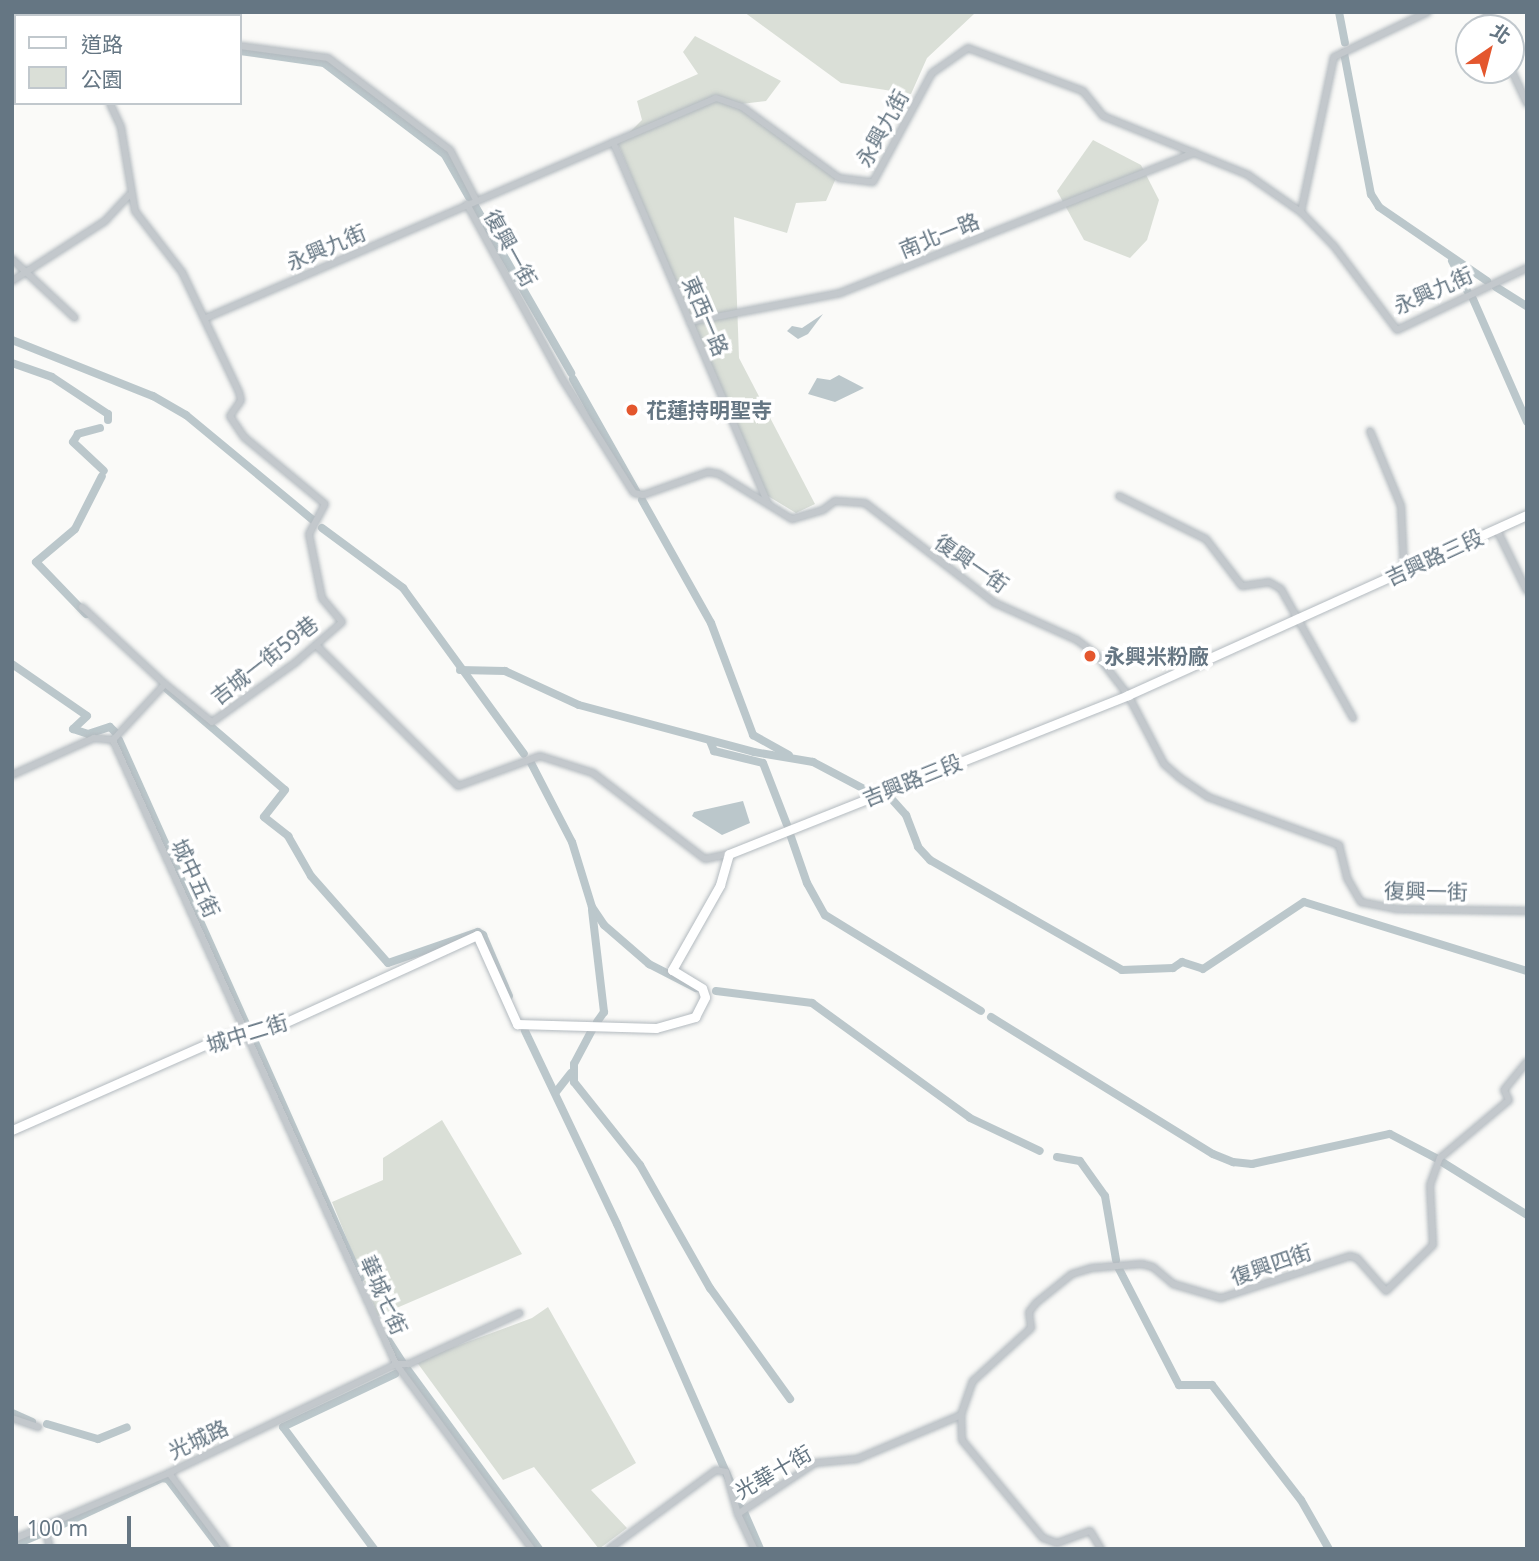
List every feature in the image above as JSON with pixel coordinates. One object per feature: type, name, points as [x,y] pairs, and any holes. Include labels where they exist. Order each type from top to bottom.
[{"type":"street","points":[[1301,212],[1334,57],[1428,12]]},
{"type":"street","name":"復興一街","points":[[242,46],[328,58],[450,150],[476,200]]},
{"type":"street","name":"永興九街","points":[[206,318],[716,98],[743,107],[839,178],[873,182],[932,73],[968,48],[1083,91],[1103,116],[1248,176],[1301,212],[1334,246],[1397,330],[1527,268]]},
{"type":"street","points":[[1518,84],[1527,103]]},
{"type":"street","name":"吉城一街59巷","points":[[111,105],[121,127],[129,195],[140,220],[182,272],[206,318],[239,393],[241,400],[230,416],[244,437],[325,504],[309,534],[322,598],[342,622],[316,645],[212,722],[165,684]]},
{"type":"street","name":"東西一路","points":[[613,142],[768,503]]},
{"type":"street","name":"南北一路","points":[[690,321],[840,293],[1194,153]]},
{"type":"street","points":[[12,281],[105,221],[129,195]]},
{"type":"street","name":"復興一街","points":[[467,204],[563,380],[634,493],[643,495],[708,472],[719,474],[792,519],[823,510],[835,501],[865,503],[995,603],[1088,647],[1128,695],[1164,764],[1180,779],[1208,797],[1339,845],[1347,878],[1361,902],[1396,909],[1527,911]]},
{"type":"street","points":[[12,259],[75,318]]},
{"type":"street","points":[[1370,431],[1401,506],[1404,570]]},
{"type":"street","points":[[1119,496],[1206,539],[1242,586],[1275,583],[1300,617],[1326,675],[1353,718]]},
{"type":"street","name":"吉興路三段","points":[[729,855],[1128,695],[1527,515]]},
{"type":"street","points":[[1496,528],[1527,591]]},
{"type":"street","points":[[12,775],[94,738],[113,740],[165,684],[82,607]]},
{"type":"street","points":[[316,645],[458,786],[540,756],[593,773],[705,859],[729,855]]},
{"type":"street","name":"城中五街","points":[[113,740],[247,1031]]},
{"type":"street","name":"城中二街","points":[[12,1130],[218,1039],[282,1024],[477,935],[481,937],[517,1024],[656,1028],[695,1017],[705,997],[702,988],[672,970],[720,885],[729,855]]},
{"type":"street","name":"華城七街","points":[[247,1031],[397,1364],[532,1549]]},
{"type":"street","name":"復興四街","points":[[961,1415],[973,1381],[1031,1328],[1029,1312],[1036,1303],[1072,1274],[1092,1268],[1142,1264],[1153,1267],[1173,1284],[1222,1298],[1350,1256],[1357,1258],[1386,1291],[1433,1245],[1430,1185],[1440,1158],[1508,1100],[1504,1090],[1527,1062]]},
{"type":"street","name":"光城路","points":[[12,1540],[169,1473],[397,1364],[409,1364],[520,1313]]},
{"type":"street","points":[[961,1415],[962,1440],[1043,1538],[1057,1543],[1090,1531],[1101,1549]]},
{"type":"street","name":"光華十街","points":[[609,1549],[716,1470],[726,1472],[738,1514],[815,1463],[857,1459],[961,1415]]},
{"type":"street","points":[[12,1418],[38,1427]]},
{"type":"street","points":[[169,1473],[226,1549]]},
{"type":"street","points":[[738,1514],[754,1549]]},
{"type":"street","points":[[45,1527],[50,1549]]},
{"type":"green space","points":[[744,12],[974,14],[927,58],[911,94],[841,83]]},
{"type":"green space","points":[[695,36],[781,81],[766,101],[741,104],[836,178],[826,201],[796,203],[787,233],[734,217],[739,358],[815,504],[796,513],[763,493],[618,144],[642,120],[637,101],[698,74],[683,52]]},
{"type":"green space","points":[[1093,140],[1141,165],[1159,200],[1147,240],[1130,258],[1084,240],[1057,191]]},
{"type":"green space","points":[[442,1120],[522,1254],[378,1316],[332,1202],[383,1180],[383,1158]]},
{"type":"green space","points":[[548,1307],[636,1463],[591,1490],[627,1528],[599,1549],[534,1467],[503,1480],[416,1361],[532,1318]]},
{"type":"shaded area","points":[[823,314],[808,334],[798,339],[787,331],[792,326],[802,328]]},
{"type":"shaded area","points":[[839,375],[864,388],[835,402],[808,394],[817,378],[830,380]]},
{"type":"shaded area","points":[[743,801],[750,823],[722,835],[692,816],[694,812]]},
{"type":"waterway","points":[[1339,12],[1345,42]]},
{"type":"waterway","points":[[242,51],[324,63],[445,155],[469,197]]},
{"type":"waterway","points":[[1344,53],[1371,194],[1379,207],[1487,281]]},
{"type":"waterway","points":[[474,204],[571,373]]},
{"type":"waterway","points":[[1452,261],[1467,291]]},
{"type":"waterway","points":[[1496,287],[1527,306]]},
{"type":"waterway","points":[[1473,299],[1527,422]]},
{"type":"waterway","points":[[12,340],[153,396],[186,415],[314,521]]},
{"type":"waterway","points":[[12,363],[52,377],[108,414],[108,420]]},
{"type":"waterway","points":[[573,379],[636,491]]},
{"type":"waterway","points":[[100,428],[78,434],[73,442],[104,471]]},
{"type":"waterway","points":[[86,614],[36,562],[75,529],[102,476]]},
{"type":"waterway","points":[[642,500],[711,623],[753,735],[789,755]]},
{"type":"waterway","points":[[322,528],[403,588],[524,754]]},
{"type":"waterway","points":[[12,664],[87,716],[73,729],[88,734],[110,727],[115,732]]},
{"type":"waterway","points":[[460,670],[505,671],[579,705],[754,752],[813,762],[868,791]]},
{"type":"waterway","points":[[167,689],[285,790],[264,817],[288,836],[311,876],[388,963],[478,932],[483,935],[509,996]]},
{"type":"waterway","points":[[119,740],[248,1028]]},
{"type":"waterway","points":[[710,741],[714,751],[763,763],[787,825]]},
{"type":"waterway","points":[[531,763],[572,842],[592,907],[604,925],[649,964],[696,988]]},
{"type":"waterway","points":[[888,795],[906,815],[918,847],[930,860],[1122,970],[1173,968],[1182,962],[1203,969],[1304,902],[1527,971]]},
{"type":"waterway","points":[[790,834],[807,883],[825,915],[981,1011]]},
{"type":"waterway","points":[[592,910],[604,1012],[597,1022]]},
{"type":"waterway","points":[[716,991],[812,1003],[970,1118],[1040,1151]]},
{"type":"waterway","points":[[991,1017],[1213,1154],[1233,1162],[1252,1164],[1390,1134],[1436,1158]]},
{"type":"waterway","points":[[592,1030],[574,1064],[574,1082],[640,1165],[710,1288],[790,1399]]},
{"type":"waterway","points":[[525,1031],[617,1224],[740,1504]]},
{"type":"waterway","points":[[254,1040],[360,1278]]},
{"type":"waterway","points":[[556,1092],[571,1073]]},
{"type":"waterway","points":[[1057,1157],[1080,1161],[1105,1196],[1116,1260]]},
{"type":"waterway","points":[[1442,1162],[1527,1215]]},
{"type":"waterway","points":[[1118,1267],[1179,1385],[1212,1385],[1301,1500],[1329,1549]]},
{"type":"waterway","points":[[386,1337],[402,1362]]},
{"type":"waterway","points":[[408,1370],[539,1549]]},
{"type":"waterway","points":[[374,1549],[283,1427],[395,1374]]},
{"type":"waterway","points":[[12,1413],[32,1422]]},
{"type":"waterway","points":[[47,1424],[98,1439],[127,1427]]},
{"type":"waterway","points":[[48,1531],[162,1478],[168,1479],[221,1549]]},
{"type":"waterway","points":[[744,1512],[760,1549]]},
{"type":"waterway","points":[[12,1546],[40,1534]]},
{"type":"place","name":"花蓮持明聖寺","points":[[632,410]]},
{"type":"place","name":"永興米粉廠","points":[[1090,656]]}]
